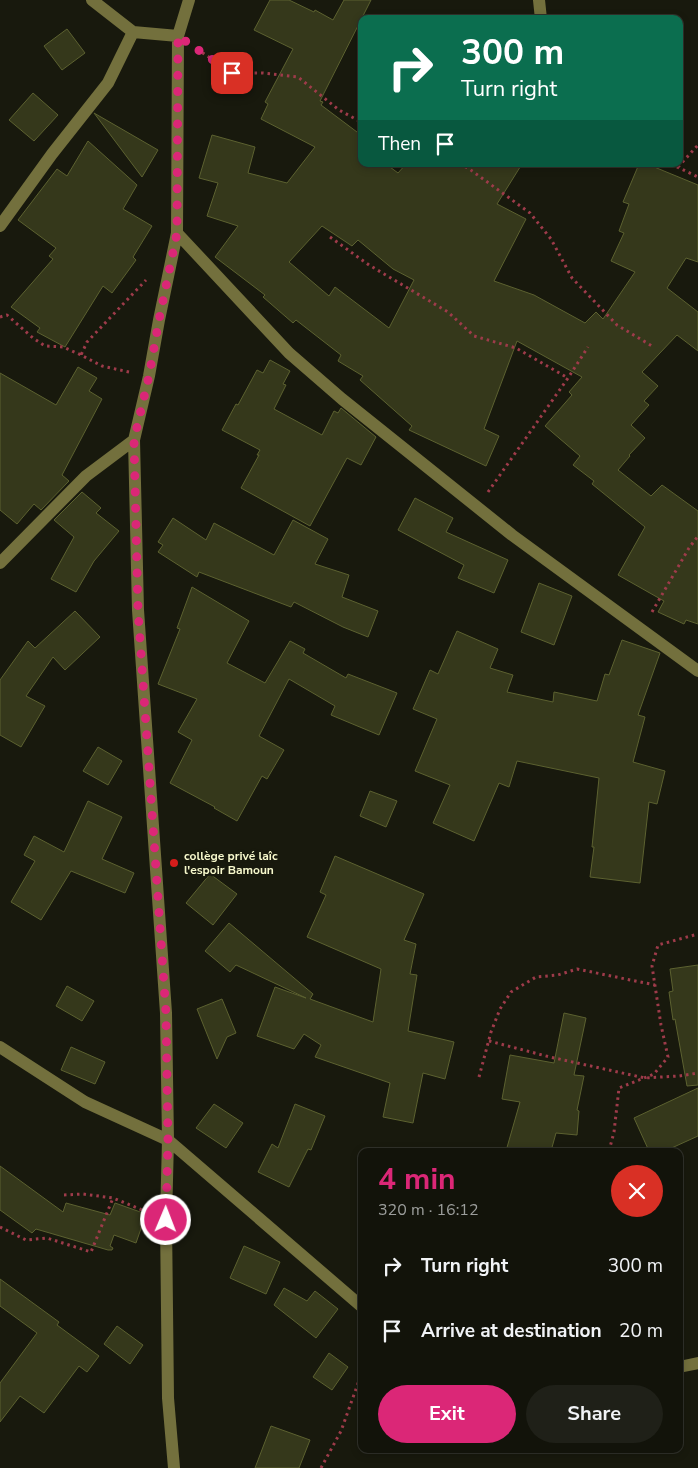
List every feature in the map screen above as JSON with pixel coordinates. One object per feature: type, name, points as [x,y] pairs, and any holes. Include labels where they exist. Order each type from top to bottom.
[{"type":"street","points":[[92,0],[133,32],[178,36]]},
{"type":"street","points":[[174,1468],[168,1398],[166,1013],[138,610],[134,440],[149,376],[177,233],[178,36],[189,0]]},
{"type":"street","points":[[539,0],[541,15]]},
{"type":"street","points":[[0,226],[52,154],[108,83],[133,32]]},
{"type":"street","points":[[177,233],[289,353],[342,399],[520,540],[698,671]]},
{"type":"street","points":[[0,563],[86,476],[134,440]]},
{"type":"street","points":[[0,1047],[85,1102],[168,1140],[358,1303]]},
{"type":"street","points":[[683,1366],[698,1363]]},
{"type":"path","points":[[178,36],[232,73],[263,73],[298,77],[339,110],[358,120]]},
{"type":"path","points":[[683,162],[698,145]]},
{"type":"path","points":[[466,167],[530,213],[550,238],[572,278],[590,298],[617,325],[652,346]]},
{"type":"path","points":[[678,167],[698,177]]},
{"type":"path","points":[[330,237],[369,265],[448,312],[474,336],[516,348],[568,378]]},
{"type":"path","points":[[81,355],[87,342],[146,281],[169,269]]},
{"type":"path","points":[[0,317],[7,315],[44,346],[63,347],[102,366],[149,376]]},
{"type":"path","points":[[478,507],[588,347]]},
{"type":"path","points":[[642,630],[689,548],[698,536]]},
{"type":"path","points":[[610,1148],[614,1132],[619,1088],[654,1074],[668,1057],[652,966],[658,945],[698,934]]},
{"type":"path","points":[[479,1077],[500,1009],[511,992],[536,977],[558,975],[577,969],[655,985]]},
{"type":"path","points":[[489,1041],[645,1078],[698,1073]]},
{"type":"path","points":[[64,1194],[83,1194],[113,1198],[166,1220]]},
{"type":"path","points":[[0,1227],[26,1240],[47,1238],[91,1252],[113,1198]]},
{"type":"path","points":[[321,1468],[341,1431],[358,1383]]},
{"type":"building","points":[[270,0],[289,0],[314,12],[315,10],[333,20],[344,0],[371,0],[363,15],[358,15],[358,26],[320,101],[323,102],[321,105],[358,133],[358,167],[390,167],[398,173],[403,167],[520,167],[497,204],[526,219],[494,281],[534,295],[585,323],[596,312],[603,319],[635,272],[611,261],[624,233],[619,231],[629,204],[623,202],[638,167],[654,167],[698,185],[698,262],[686,258],[667,288],[698,312],[698,351],[677,335],[642,372],[658,386],[644,401],[649,405],[631,425],[645,438],[618,470],[651,496],[662,485],[698,511],[698,624],[686,620],[684,624],[658,612],[664,601],[618,575],[645,527],[592,484],[594,481],[573,465],[580,456],[545,426],[572,395],[569,392],[582,377],[517,341],[484,429],[499,436],[486,466],[409,430],[412,426],[360,380],[363,376],[338,361],[341,355],[296,320],[293,323],[263,297],[265,295],[215,257],[238,226],[207,216],[218,183],[199,178],[212,135],[255,147],[248,173],[287,183],[315,147],[261,119],[268,104],[265,102],[293,49],[254,30]],"holes":[[[322,226],[352,246],[358,240],[393,269],[414,280],[389,328],[335,287],[329,296],[289,262]]]},
{"type":"building","points":[[67,29],[85,53],[62,70],[44,46]]},
{"type":"building","points":[[33,93],[58,115],[34,141],[9,120]]},
{"type":"building","points":[[94,113],[158,150],[142,177]]},
{"type":"building","points":[[88,141],[137,185],[123,209],[152,226],[133,257],[136,260],[112,293],[103,286],[65,347],[37,332],[40,328],[11,307],[53,259],[49,256],[56,248],[18,220],[57,169],[67,176]]},
{"type":"building","points":[[270,360],[290,371],[283,384],[286,385],[274,409],[322,435],[334,411],[338,413],[341,408],[376,437],[361,465],[347,458],[310,526],[241,488],[260,450],[222,430],[257,370],[263,373]]},
{"type":"building","points":[[78,367],[97,378],[89,391],[102,399],[62,475],[69,481],[41,510],[34,504],[17,524],[0,510],[0,373],[56,405]]},
{"type":"building","points":[[82,492],[101,508],[96,513],[119,531],[94,561],[76,592],[51,579],[74,537],[54,520]]},
{"type":"building","points":[[415,498],[453,518],[446,532],[508,560],[494,593],[458,578],[464,565],[398,530]]},
{"type":"building","points":[[173,518],[206,540],[214,523],[274,555],[293,520],[328,539],[315,564],[349,575],[342,597],[378,611],[368,637],[343,627],[294,602],[291,607],[199,572],[197,577],[158,552],[163,545],[158,542]]},
{"type":"building","points":[[539,583],[572,596],[554,645],[521,632]]},
{"type":"building","points":[[192,587],[249,621],[227,663],[265,683],[290,641],[305,649],[303,653],[346,678],[348,674],[397,693],[379,735],[331,715],[335,706],[289,679],[259,736],[284,750],[267,779],[262,776],[237,821],[170,783],[192,740],[178,732],[197,699],[158,684],[180,629],[177,628]]},
{"type":"building","points":[[75,611],[100,637],[65,670],[53,657],[26,696],[45,706],[21,747],[0,735],[0,680],[28,641],[35,648]]},
{"type":"building","points":[[457,631],[498,649],[490,668],[513,675],[507,692],[553,702],[554,692],[597,701],[605,674],[609,675],[622,640],[660,653],[638,715],[645,717],[633,762],[665,771],[657,804],[649,802],[640,883],[590,877],[599,778],[517,761],[509,787],[499,783],[474,841],[433,823],[450,785],[415,771],[437,719],[413,709],[430,670],[438,674]]},
{"type":"building","points":[[98,747],[122,761],[108,785],[83,771]]},
{"type":"building","points":[[370,791],[397,801],[386,827],[360,816]]},
{"type":"building","points":[[88,801],[122,817],[102,859],[134,873],[125,893],[71,871],[41,920],[11,902],[35,861],[24,855],[34,836],[64,852]]},
{"type":"building","points":[[335,856],[424,894],[404,940],[416,944],[410,974],[417,975],[408,1031],[454,1042],[445,1079],[423,1073],[413,1123],[383,1117],[390,1083],[315,1057],[321,1045],[304,1034],[294,1049],[257,1036],[275,987],[306,998],[236,965],[230,972],[205,951],[229,923],[313,994],[310,999],[373,1022],[381,969],[307,937],[326,895],[320,892]]},
{"type":"building","points":[[210,874],[237,894],[213,925],[186,903]]},
{"type":"building","points":[[698,965],[698,1085],[687,1086],[675,1019],[673,1020],[669,992],[673,991],[670,969]]},
{"type":"building","points":[[67,986],[94,1001],[82,1021],[56,1006]]},
{"type":"building","points":[[222,999],[236,1033],[227,1037],[217,1059],[197,1009]]},
{"type":"building","points":[[564,1013],[586,1018],[574,1075],[584,1076],[577,1110],[579,1111],[577,1135],[556,1133],[552,1148],[507,1148],[520,1102],[502,1099],[510,1055],[554,1063]]},
{"type":"building","points":[[71,1047],[105,1062],[95,1084],[61,1070]]},
{"type":"building","points":[[698,1088],[698,1136],[672,1148],[648,1148],[634,1118]]},
{"type":"building","points":[[214,1104],[243,1123],[226,1148],[196,1128]]},
{"type":"building","points":[[295,1104],[325,1116],[311,1150],[308,1149],[289,1187],[258,1172],[272,1144],[278,1148]]},
{"type":"building","points":[[0,1166],[63,1212],[66,1203],[110,1215],[115,1203],[146,1214],[136,1243],[114,1235],[110,1246],[113,1248],[108,1250],[36,1229],[32,1233],[0,1210]]},
{"type":"building","points":[[244,1246],[280,1262],[266,1294],[230,1278]]},
{"type":"building","points":[[0,1279],[59,1322],[57,1325],[99,1356],[87,1372],[79,1366],[44,1413],[20,1396],[0,1422],[0,1383],[37,1333],[0,1306]]},
{"type":"building","points":[[284,1288],[307,1301],[315,1291],[338,1309],[316,1338],[274,1305]]},
{"type":"building","points":[[117,1326],[143,1345],[130,1364],[104,1344]]},
{"type":"building","points":[[329,1353],[348,1367],[332,1390],[313,1377]]},
{"type":"building","points":[[271,1426],[310,1440],[299,1468],[255,1468]]},
{"type":"place","name":"collège privé laîc l'espoir Bamoun","points":[[174,863]]},
{"type":"route","points":[[166,1220],[168,1140],[166,1013],[138,610],[134,440],[149,376],[177,233],[178,36],[232,73]]}]
